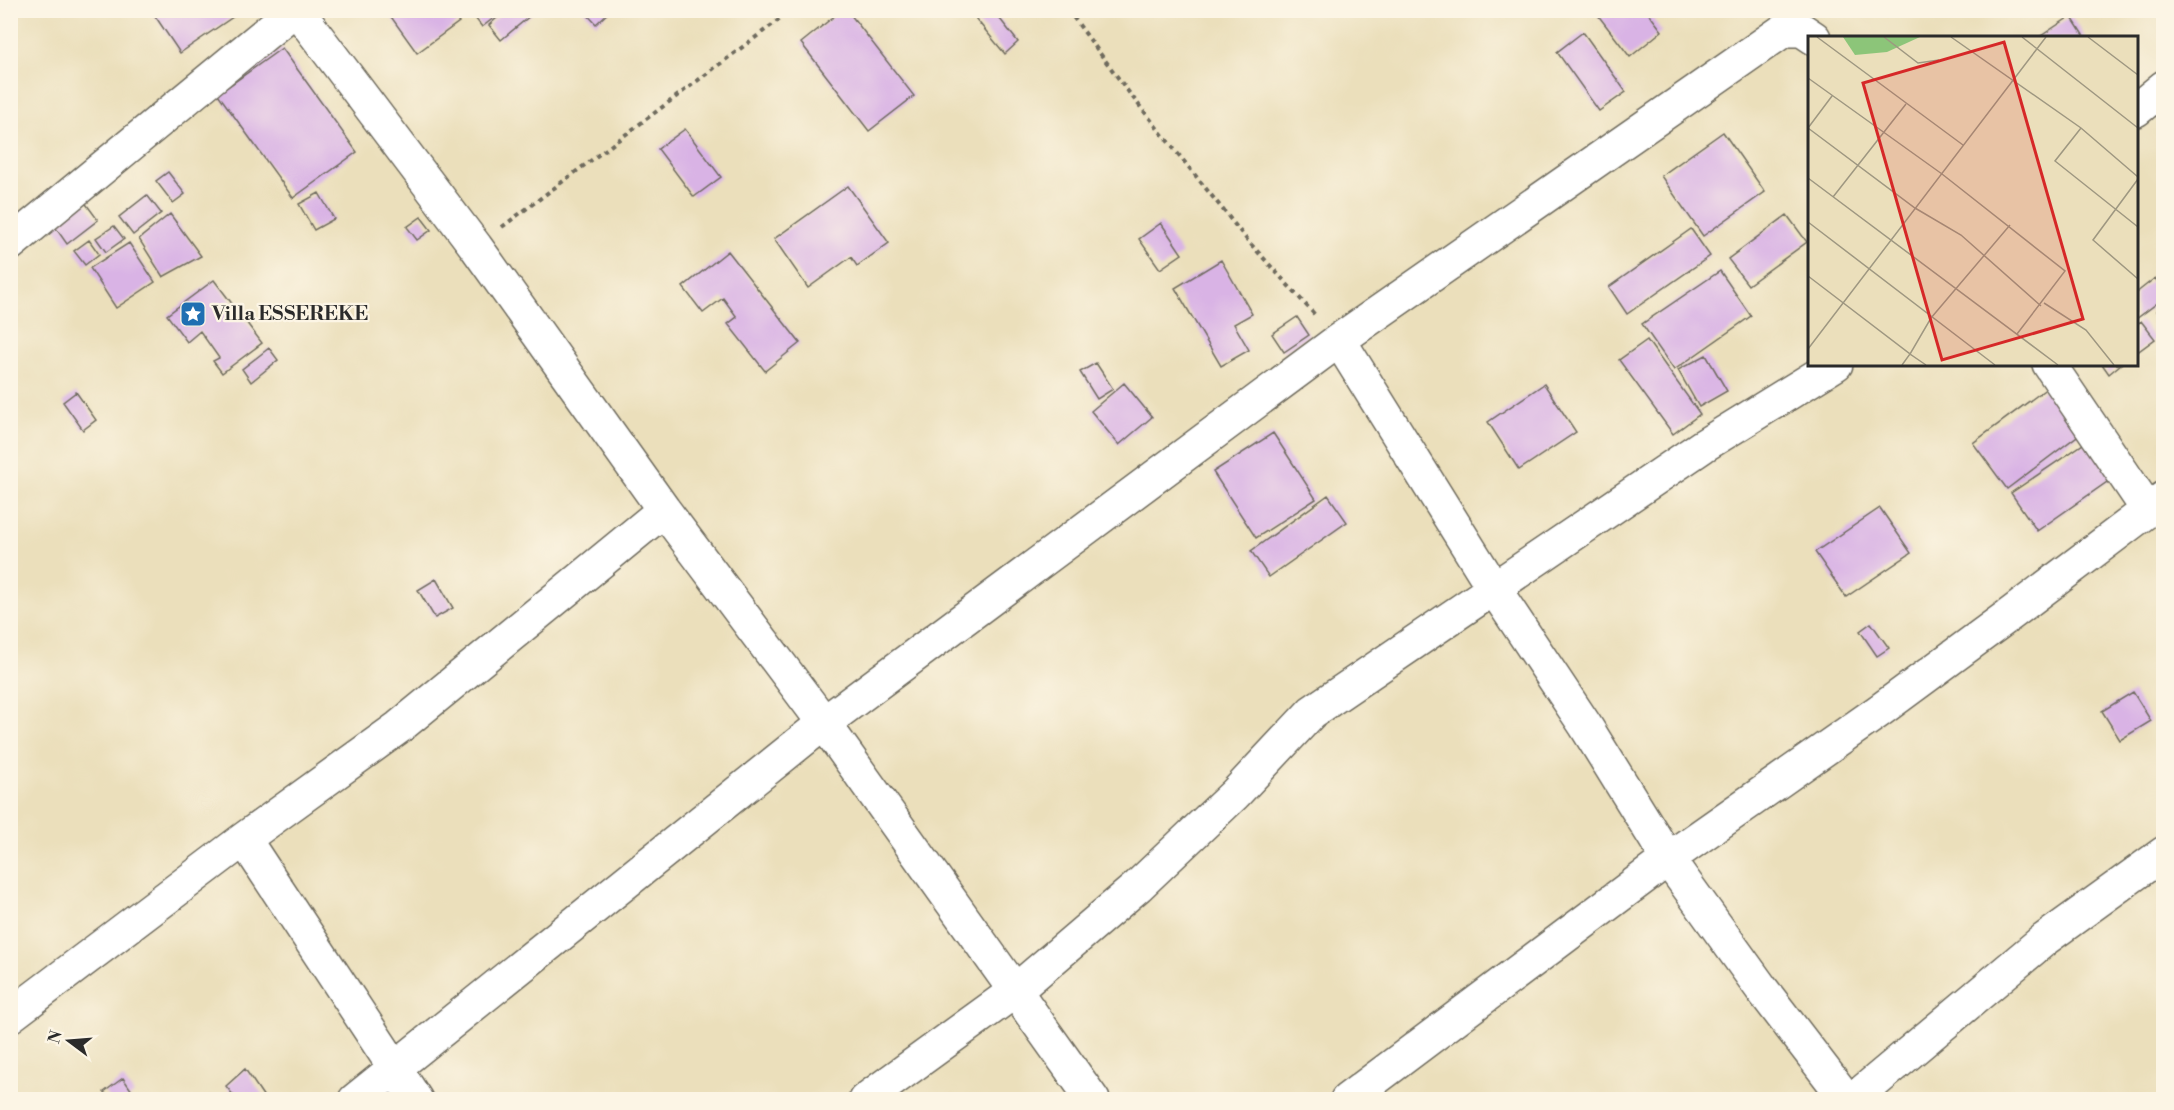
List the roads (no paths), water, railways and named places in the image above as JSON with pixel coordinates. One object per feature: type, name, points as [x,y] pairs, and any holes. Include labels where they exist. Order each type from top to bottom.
[{"type":"street","points":[[10,244],[296,10],[476,247],[664,510],[824,723],[1094,1100]]},
{"type":"street","points":[[355,1100],[824,723],[1339,340],[1784,30],[1802,30],[1811,36]]},
{"type":"street","points":[[2138,108],[2163,87]]},
{"type":"street","points":[[1339,340],[1493,587],[1585,725],[1668,859],[1761,988],[1847,1100]]},
{"type":"street","points":[[865,1100],[1015,991],[1138,886],[1235,794],[1312,712],[1703,446],[1833,366]]},
{"type":"street","points":[[1347,1100],[1668,859],[1888,704],[2156,504],[2051,366]]},
{"type":"street","points":[[10,1016],[244,839],[399,727],[664,510]]},
{"type":"street","points":[[244,839],[416,1100]]},
{"type":"street","points":[[1853,1100],[2045,939],[2163,853]]},
{"type":"place","name":"Villa ESSEREKE","points":[[193,314]]}]
